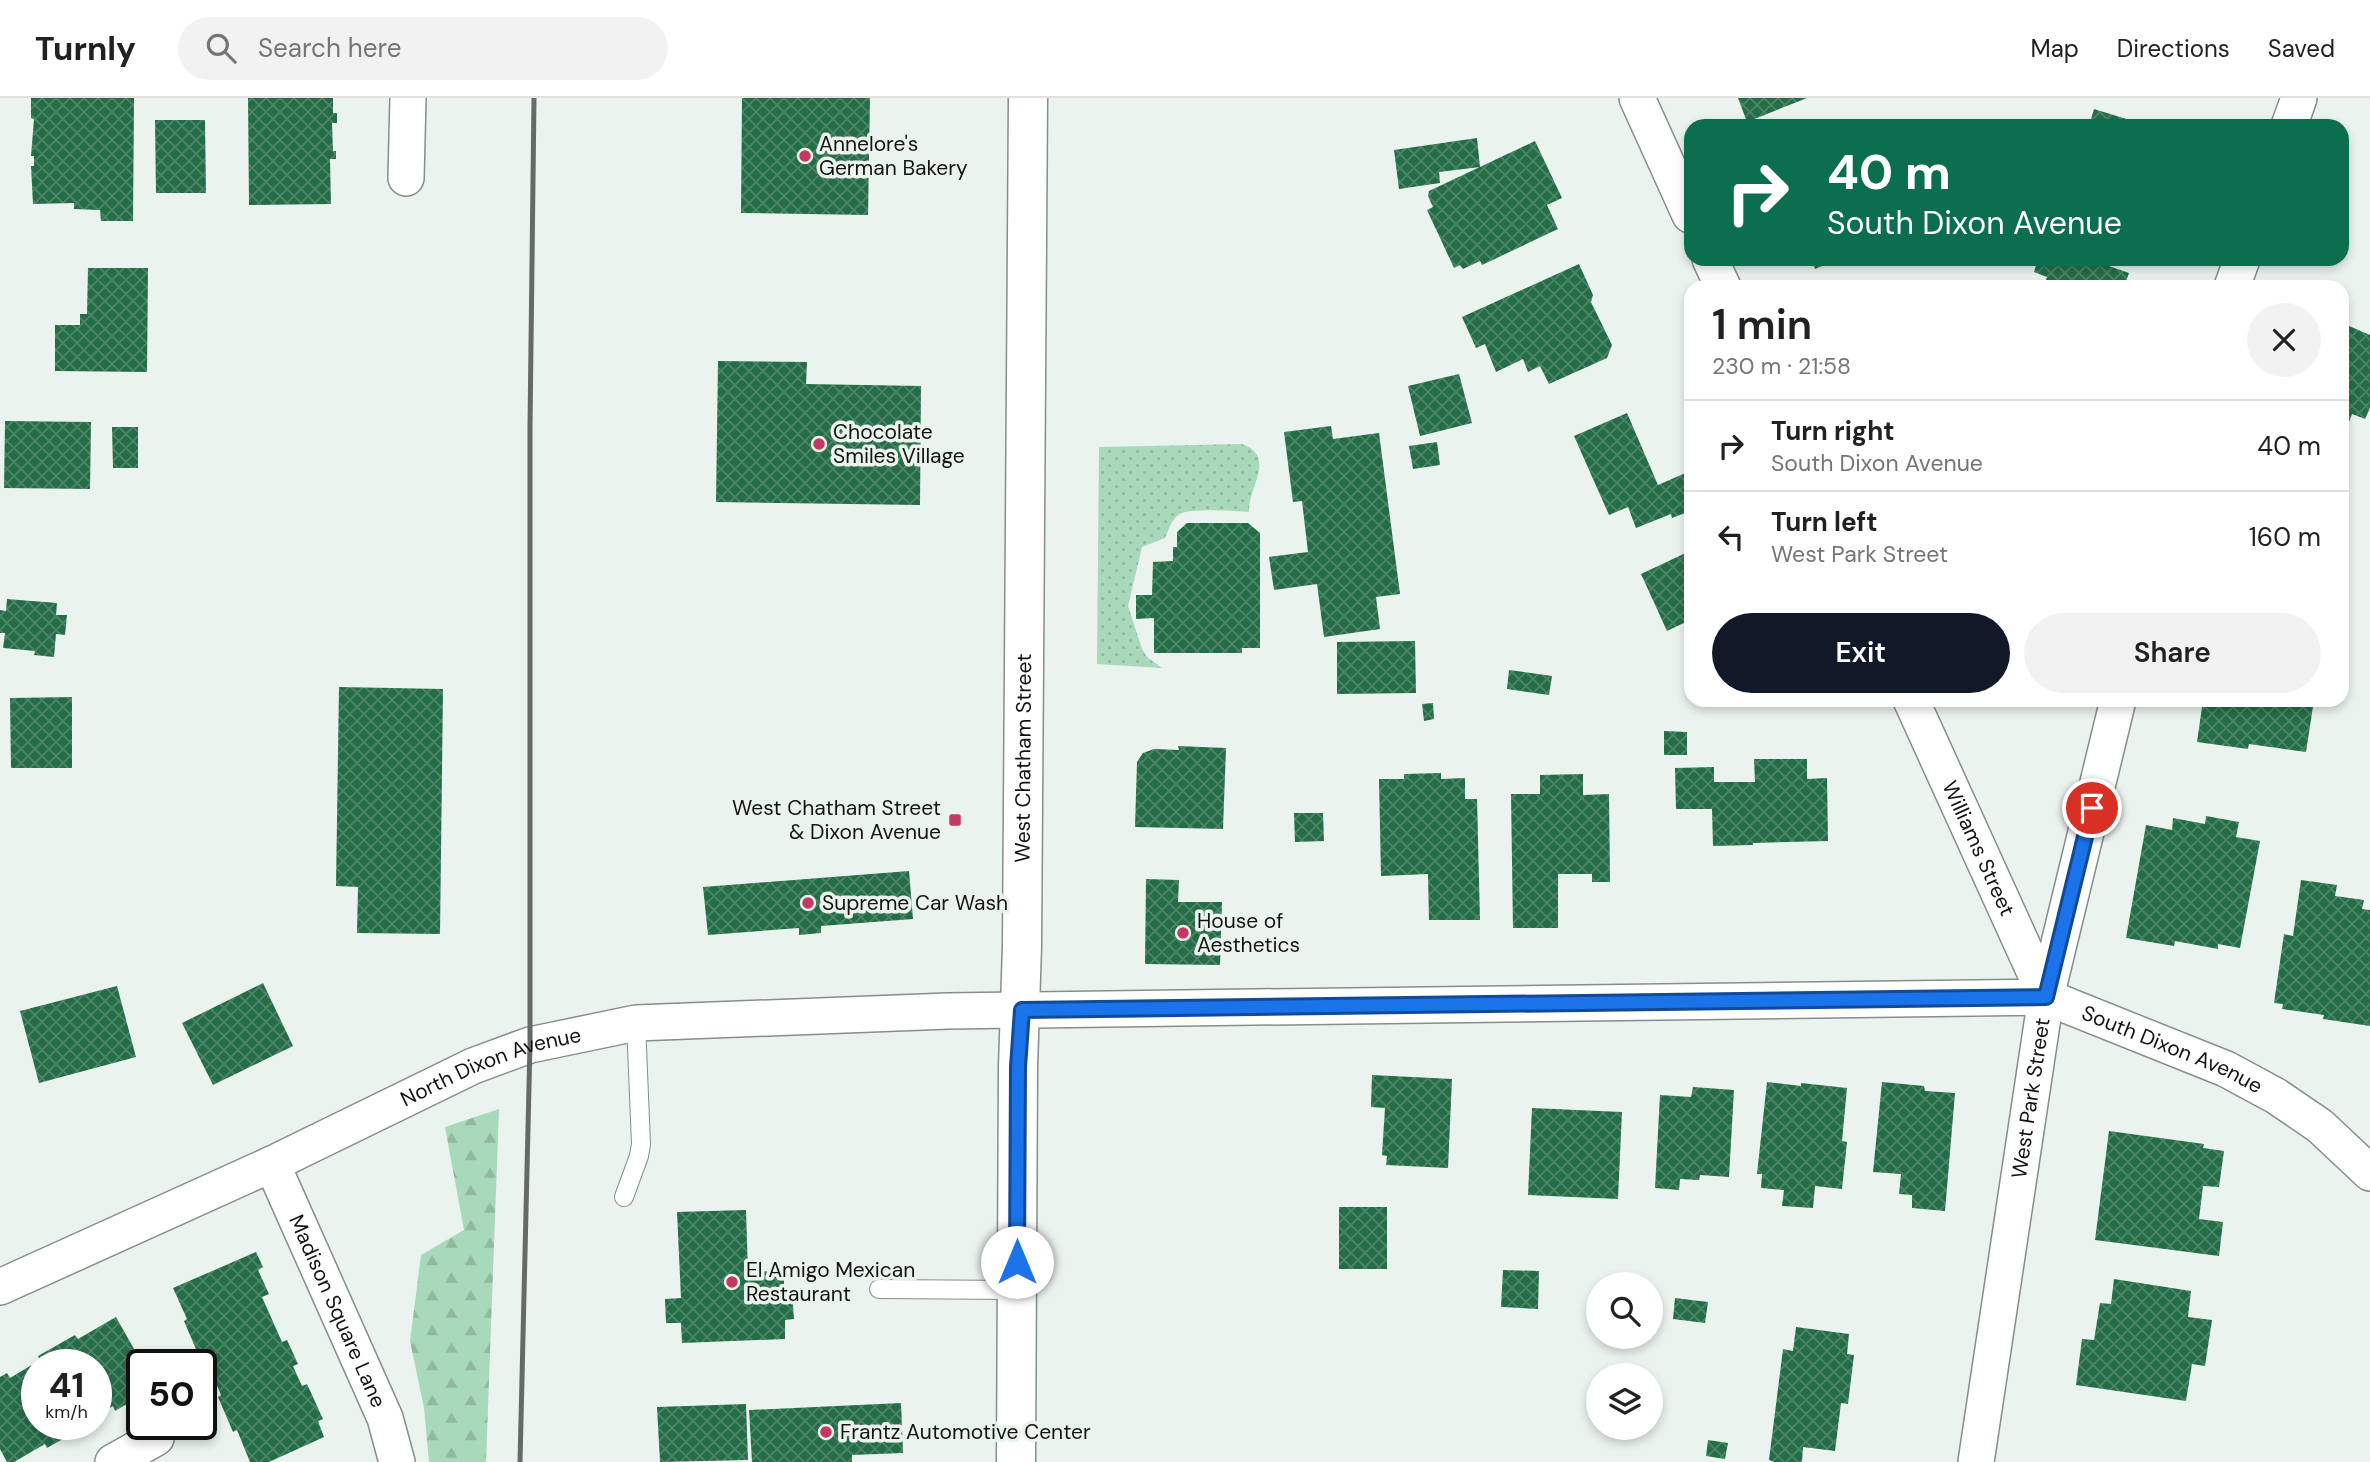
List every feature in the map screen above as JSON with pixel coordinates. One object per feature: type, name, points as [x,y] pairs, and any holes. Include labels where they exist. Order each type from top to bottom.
[{"type":"main road","name":"West Chatham Street","points":[[1016,1462],[1028,98]]},
{"type":"street","points":[[406,178],[408,98]]},
{"type":"street","points":[[1637,98],[1684,202]]},
{"type":"street","points":[[2292,119],[2299,98]]},
{"type":"street","name":"Williams Street","points":[[1914,707],[2046,997]]},
{"type":"street","name":"West Park Street","points":[[1976,1462],[2046,997],[2116,707]]},
{"type":"street","name":"South Dixon Avenue","points":[[1022,1010],[2046,997],[2226,1069],[2256,1085],[2320,1126],[2370,1173]]},
{"type":"street","name":"North Dixon Avenue","points":[[0,1287],[272,1164],[473,1066],[530,1045],[636,1023],[1022,1010]]},
{"type":"street","name":"Madison Square Lane","points":[[272,1164],[385,1418],[397,1462]]},
{"type":"street","points":[[113,1462],[152,1440]]},
{"type":"lane","points":[[624,1197],[641,1144],[636,1023]]},
{"type":"lane","points":[[879,1289],[1016,1290]]},
{"type":"green space","points":[[1242,444],[1258,456],[1259,464],[1249,512],[1185,512],[1174,519],[1165,538],[1142,547],[1128,606],[1142,649],[1147,657],[1162,668],[1097,664],[1099,447]]},
{"type":"green space","points":[[499,1109],[486,1462],[429,1462],[424,1408],[410,1341],[421,1255],[464,1230],[445,1127]]},
{"type":"building","points":[[31,98],[134,98],[133,221],[101,221],[100,210],[74,209],[74,203],[33,204],[31,166],[34,166],[34,156],[31,156],[34,119],[31,118]]},
{"type":"building","points":[[248,98],[333,98],[333,113],[337,113],[337,123],[332,123],[336,159],[330,159],[331,204],[249,205]]},
{"type":"building","name":"Annelore's German Bakery","points":[[742,98],[870,98],[868,215],[741,213]]},
{"type":"building","points":[[1738,98],[1807,98],[1754,119],[1746,119]]},
{"type":"building","points":[[2094,109],[2126,119],[2091,119]]},
{"type":"building","points":[[155,120],[205,120],[206,193],[156,193]]},
{"type":"building","points":[[1477,138],[1480,167],[1439,172],[1440,183],[1399,189],[1394,150]]},
{"type":"building","points":[[1535,141],[1562,198],[1547,205],[1558,229],[1482,265],[1480,261],[1463,269],[1460,265],[1454,268],[1427,210],[1433,207],[1428,196],[1429,191]]},
{"type":"building","points":[[1579,264],[1593,295],[1591,302],[1612,345],[1607,358],[1549,384],[1540,366],[1528,372],[1523,359],[1496,372],[1485,344],[1476,348],[1462,317]]},
{"type":"building","points":[[2036,266],[2109,266],[2129,273],[2126,280],[2046,280],[2047,277],[2034,272]]},
{"type":"building","points":[[88,268],[148,268],[147,372],[55,371],[55,325],[80,325],[80,314],[87,314]]},
{"type":"building","points":[[2349,326],[2370,335],[2370,408],[2365,419],[2352,414],[2349,422]]},
{"type":"building","name":"Chocolate Smiles Village","points":[[718,361],[807,362],[806,384],[921,386],[920,505],[716,502]]},
{"type":"building","points":[[1459,374],[1472,423],[1420,436],[1408,386]]},
{"type":"building","points":[[1627,413],[1658,485],[1684,474],[1684,513],[1672,518],[1671,514],[1636,528],[1628,507],[1609,515],[1574,436]]},
{"type":"building","points":[[5,421],[91,422],[90,489],[4,488]]},
{"type":"building","points":[[1331,426],[1333,439],[1379,433],[1400,594],[1376,597],[1380,629],[1324,637],[1317,584],[1274,590],[1269,557],[1308,552],[1302,501],[1293,502],[1284,432]]},
{"type":"building","points":[[112,427],[138,427],[138,468],[113,468]]},
{"type":"building","points":[[1437,442],[1440,465],[1413,469],[1409,446]]},
{"type":"building","points":[[1187,523],[1248,523],[1260,533],[1260,648],[1242,648],[1242,653],[1154,653],[1154,618],[1136,619],[1136,595],[1152,595],[1153,562],[1173,561],[1177,532]]},
{"type":"building","points":[[1684,554],[1684,623],[1667,631],[1641,574]]},
{"type":"building","points":[[7,599],[57,603],[56,615],[67,615],[65,635],[56,634],[54,657],[34,655],[35,651],[3,648],[5,633],[0,633],[0,610],[6,611]]},
{"type":"building","points":[[1415,641],[1416,693],[1337,694],[1337,642]]},
{"type":"building","points":[[1509,670],[1552,676],[1549,695],[1507,689]]},
{"type":"building","points":[[339,687],[443,689],[440,934],[357,933],[358,887],[336,886]]},
{"type":"building","points":[[72,697],[72,768],[11,768],[10,698]]},
{"type":"building","points":[[1433,703],[1434,719],[1424,721],[1422,704]]},
{"type":"building","points":[[2202,707],[2313,707],[2306,752],[2249,744],[2248,749],[2197,742]]},
{"type":"building","points":[[1664,731],[1687,732],[1687,755],[1664,755]]},
{"type":"building","points":[[1178,746],[1226,748],[1223,829],[1135,827],[1137,762],[1143,753],[1154,749],[1179,750]]},
{"type":"building","points":[[1754,759],[1807,759],[1807,779],[1827,778],[1828,841],[1713,846],[1712,809],[1676,809],[1675,768],[1714,767],[1714,782],[1755,782]]},
{"type":"building","points":[[1441,773],[1441,779],[1465,778],[1465,799],[1477,799],[1480,920],[1429,920],[1428,874],[1381,876],[1379,779],[1404,779],[1404,774]]},
{"type":"building","points":[[1583,774],[1583,795],[1609,794],[1610,882],[1592,882],[1592,874],[1558,874],[1558,928],[1513,928],[1511,794],[1540,794],[1540,775]]},
{"type":"building","points":[[1294,813],[1323,813],[1324,841],[1295,842]]},
{"type":"building","points":[[2206,816],[2239,822],[2236,837],[2260,841],[2240,948],[2218,944],[2218,949],[2175,941],[2174,946],[2126,938],[2146,825],[2172,830],[2173,818],[2205,824]]},
{"type":"building","name":"Supreme Car Wash","points":[[909,871],[913,919],[821,926],[821,933],[799,935],[799,928],[708,935],[703,887]]},
{"type":"building","name":"House of Aesthetics","points":[[1146,879],[1179,880],[1178,902],[1222,902],[1220,965],[1145,964]]},
{"type":"building","points":[[2301,880],[2337,885],[2335,896],[2364,900],[2362,909],[2370,910],[2370,1026],[2323,1019],[2324,1015],[2282,1009],[2283,1004],[2274,1003],[2284,934],[2293,936]]},
{"type":"building","points":[[263,983],[293,1046],[213,1085],[182,1023]]},
{"type":"building","points":[[117,986],[136,1057],[39,1083],[20,1011]]},
{"type":"building","points":[[1372,1075],[1452,1079],[1448,1168],[1386,1165],[1387,1156],[1382,1155],[1385,1108],[1371,1107]]},
{"type":"building","points":[[1767,1082],[1847,1088],[1842,1141],[1847,1142],[1842,1189],[1815,1186],[1813,1208],[1782,1206],[1784,1190],[1761,1188],[1762,1174],[1757,1174]]},
{"type":"building","points":[[1882,1082],[1924,1086],[1925,1091],[1955,1093],[1945,1211],[1912,1208],[1912,1195],[1899,1194],[1901,1174],[1873,1172]]},
{"type":"building","points":[[1693,1087],[1734,1090],[1729,1177],[1700,1175],[1699,1180],[1680,1179],[1679,1190],[1655,1188],[1660,1095],[1691,1097]]},
{"type":"building","points":[[1532,1108],[1622,1112],[1618,1199],[1528,1195]]},
{"type":"building","points":[[2109,1131],[2204,1144],[2203,1148],[2224,1151],[2219,1187],[2203,1186],[2199,1219],[2223,1222],[2219,1256],[2095,1240]]},
{"type":"building","points":[[1339,1207],[1387,1207],[1387,1269],[1339,1269]]},
{"type":"building","name":"El Amigo Mexican Restaurant","points":[[746,1210],[748,1272],[784,1271],[784,1293],[792,1292],[794,1319],[785,1320],[785,1339],[682,1343],[681,1323],[666,1323],[665,1299],[681,1298],[677,1212]]},
{"type":"building","points":[[256,1252],[263,1267],[258,1270],[269,1294],[262,1297],[282,1342],[287,1340],[298,1364],[293,1366],[302,1386],[307,1384],[323,1419],[318,1421],[324,1437],[269,1462],[250,1462],[237,1430],[233,1432],[218,1397],[221,1395],[217,1385],[217,1349],[196,1349],[184,1321],[187,1319],[173,1288]]},
{"type":"building","points":[[1503,1270],[1539,1271],[1538,1309],[1501,1307]]},
{"type":"building","points":[[2114,1279],[2191,1291],[2188,1317],[2212,1320],[2205,1366],[2192,1364],[2186,1401],[2076,1385],[2082,1339],[2094,1340],[2100,1303],[2111,1304]]},
{"type":"building","points":[[1675,1298],[1708,1302],[1705,1323],[1673,1319]]},
{"type":"building","points":[[116,1317],[134,1349],[126,1349],[126,1404],[115,1411],[112,1407],[112,1349],[50,1349],[75,1335],[78,1339]]},
{"type":"building","points":[[1796,1327],[1849,1334],[1847,1354],[1854,1355],[1848,1404],[1841,1403],[1835,1451],[1803,1447],[1802,1462],[1774,1462],[1769,1460],[1783,1349],[1793,1351]]},
{"type":"building","points":[[21,1371],[21,1440],[61,1440],[47,1448],[45,1444],[14,1462],[7,1462],[0,1449],[0,1377],[7,1373],[10,1378]]},
{"type":"building","name":"Frantz Automotive Center","points":[[901,1403],[903,1453],[852,1455],[852,1462],[752,1462],[749,1410]]},
{"type":"building","points":[[746,1404],[748,1460],[660,1462],[657,1407]]},
{"type":"building","points":[[1708,1440],[1728,1443],[1725,1459],[1706,1456]]},
{"type":"railway","points":[[520,1462],[530,1045],[530,427],[534,98]]},
{"type":"place","name":"Annelore's German Bakery","points":[[805,156]]},
{"type":"place","name":"Chocolate Smiles Village","points":[[819,444]]},
{"type":"place","name":"West Chatham Street & Dixon Avenue","points":[[955,820]]},
{"type":"place","name":"Supreme Car Wash","points":[[808,903]]},
{"type":"place","name":"House of Aesthetics","points":[[1183,933]]},
{"type":"place","name":"El Amigo Mexican Restaurant","points":[[732,1282]]},
{"type":"place","name":"Frantz Automotive Center","points":[[826,1432]]},
{"type":"route","points":[[1017,1262],[1018,1067],[1022,1010],[2046,997],[2092,808]]}]
